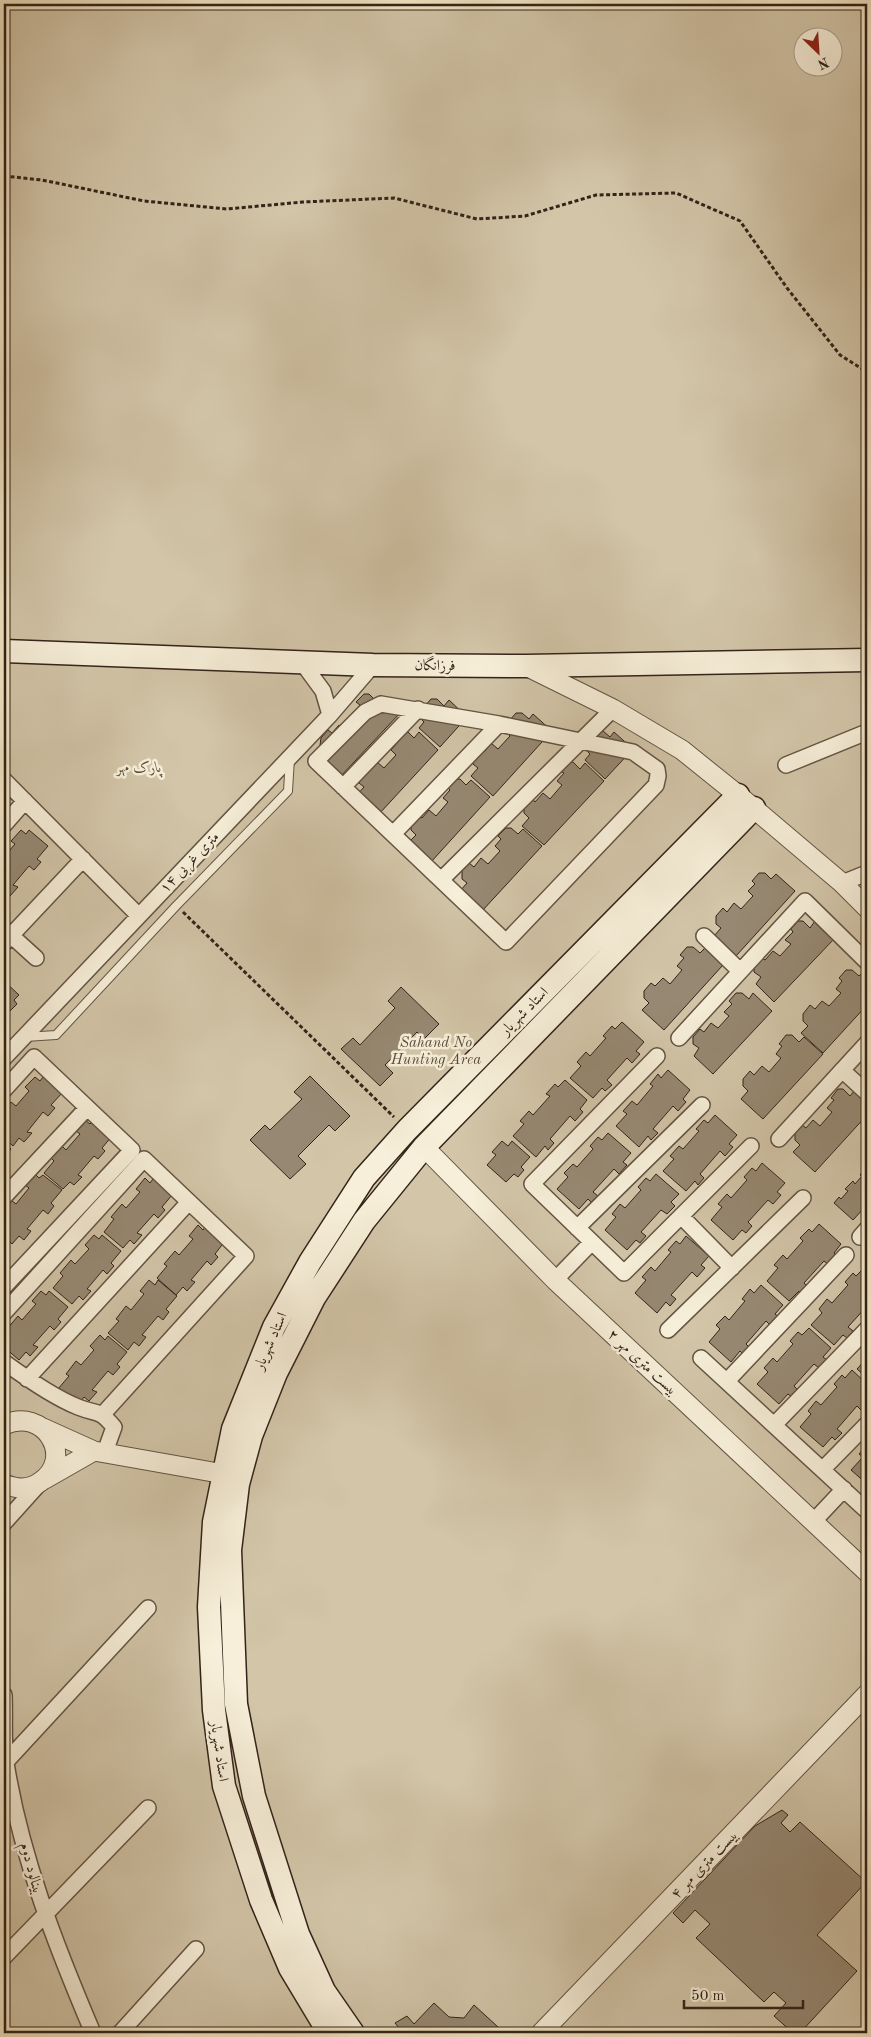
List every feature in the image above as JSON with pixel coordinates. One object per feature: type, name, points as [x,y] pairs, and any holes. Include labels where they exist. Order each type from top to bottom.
[{"type":"main road","name":"فرزانگان","points":[[4,650],[373,665],[526,666],[867,660]]},
{"type":"main road","name":"استاد شهریار","points":[[329,2033],[290,1968],[261,1900],[224,1786],[214,1710],[209,1606],[214,1522],[233,1429],[274,1327],[310,1262],[364,1178],[407,1130],[746,801]]},
{"type":"main road","name":"استاد شهریار","points":[[353,2033],[324,1991],[298,1934],[254,1796],[236,1704],[230,1550],[238,1484],[251,1436],[276,1373],[314,1298],[364,1221],[424,1147],[746,801]]},
{"type":"main road","points":[[407,1130],[424,1147]]},
{"type":"street","points":[[300,661],[323,691],[330,715]]},
{"type":"street","name":"۱۴ متری غربی","points":[[4,1058],[330,715],[373,665]]},
{"type":"street","points":[[526,666],[613,709],[682,750],[746,801],[842,883],[867,908]]},
{"type":"street","points":[[381,704],[499,724],[580,741],[633,752],[657,768],[656,785],[506,942],[316,761],[365,712],[381,704]]},
{"type":"street","points":[[343,787],[418,709]]},
{"type":"street","points":[[441,880],[613,709]]},
{"type":"street","points":[[393,834],[499,724]]},
{"type":"street","points":[[786,764],[867,732]]},
{"type":"street","points":[[4,780],[139,916]]},
{"type":"street","points":[[4,825],[25,801]]},
{"type":"street","points":[[36,958],[6,935],[83,859]]},
{"type":"street","points":[[842,883],[867,873]]},
{"type":"street","points":[[679,1038],[805,901],[867,962]]},
{"type":"street","points":[[704,936],[740,971]]},
{"type":"street","points":[[779,1139],[867,1043]]},
{"type":"street","points":[[658,1056],[532,1184],[577,1228],[624,1273],[751,1146]]},
{"type":"street","points":[[4,1090],[34,1057],[132,1150],[4,1286]]},
{"type":"street","points":[[842,1070],[867,1093]]},
{"type":"street","points":[[577,1228],[702,1104]]},
{"type":"street","points":[[4,1197],[87,1108]]},
{"type":"street","name":"بیست متری مهر ۲","points":[[424,1147],[554,1280],[867,1572]]},
{"type":"street","points":[[4,1313],[144,1159],[188,1203],[246,1256],[103,1414]]},
{"type":"street","points":[[668,1330],[803,1198]]},
{"type":"street","points":[[28,1378],[188,1203]]},
{"type":"street","points":[[681,1216],[732,1268]]},
{"type":"street","points":[[554,1280],[592,1242]]},
{"type":"street","points":[[727,1381],[846,1255]]},
{"type":"street","points":[[774,1425],[867,1329]]},
{"type":"street","points":[[701,1358],[867,1511]]},
{"type":"street","points":[[4,1362],[78,1407],[103,1414],[114,1427],[100,1451],[35,1486],[12,1488],[4,1484]]},
{"type":"street","points":[[4,1411],[100,1451],[224,1474]]},
{"type":"street","points":[[4,1425],[12,1421],[23,1420]]},
{"type":"street","points":[[823,1469],[867,1424]]},
{"type":"street","points":[[4,1523],[52,1470],[55,1459],[53,1442],[43,1428]]},
{"type":"street","points":[[814,1521],[844,1489]]},
{"type":"street","points":[[5,1762],[148,1608]]},
{"type":"street","name":"بیست متری مهر ۴","points":[[541,2033],[867,1694]]},
{"type":"street","name":"بینالود دوم","points":[[4,1695],[5,1762],[16,1807],[45,1913],[93,2033]]},
{"type":"street","points":[[4,1957],[148,1808]]},
{"type":"street","points":[[120,2033],[196,1949]]},
{"type":"lane","points":[[23,1037],[56,1036],[176,906],[288,791],[290,757]]},
{"type":"path","points":[[4,176],[42,180],[144,201],[227,209],[303,202],[394,198],[478,219],[525,216],[596,195],[676,193],[740,221],[787,288],[840,354],[867,372]]},
{"type":"path","points":[[176,906],[407,1130]]},
{"type":"green space","name":"Sahand No Hunting Area","points":[[4,4],[867,4],[867,2033],[4,2033]]},
{"type":"building","points":[[364,694],[369,694],[376,701],[381,695],[400,713],[340,777],[318,758],[325,750],[320,745],[321,738],[328,730],[332,733],[339,725],[346,731],[358,717],[353,713],[360,705],[356,702]]},
{"type":"building","points":[[431,699],[437,699],[444,706],[449,700],[467,717],[440,747],[419,728],[424,722],[420,718],[424,707]]},
{"type":"building","points":[[516,713],[522,713],[529,719],[533,714],[552,731],[493,796],[471,776],[478,768],[473,764],[473,757],[480,748],[484,752],[491,743],[498,749],[510,736],[505,731],[509,721]]},
{"type":"building","points":[[597,731],[603,731],[610,737],[614,732],[633,749],[605,779],[585,760],[590,754],[585,749]]},
{"type":"building","points":[[402,732],[408,732],[414,738],[419,732],[438,750],[379,814],[357,795],[364,787],[359,783],[359,775],[366,767],[370,771],[377,762],[384,768],[396,755],[391,750],[398,742],[395,740]]},
{"type":"building","points":[[568,762],[573,762],[580,769],[585,763],[604,781],[544,845],[522,826],[529,818],[524,813],[524,806],[532,798],[535,802],[543,793],[550,799],[562,785],[557,781],[564,773],[560,771]]},
{"type":"building","points":[[454,779],[460,779],[466,785],[471,780],[490,797],[431,862],[409,842],[416,835],[411,830],[411,823],[418,815],[422,818],[429,810],[436,816],[448,802],[443,798],[450,790],[447,787]]},
{"type":"building","points":[[506,828],[511,828],[518,834],[523,829],[542,846],[482,911],[460,891],[467,883],[462,879],[462,871],[469,863],[474,867],[481,858],[488,864],[500,851],[495,846],[501,839],[498,836]]},
{"type":"building","points":[[21,830],[26,834],[29,830],[48,846],[37,859],[41,862],[34,870],[29,866],[13,885],[18,887],[10,896],[5,892],[4,894],[4,857],[15,844],[11,841]]},
{"type":"building","points":[[759,873],[765,873],[771,879],[776,874],[795,891],[736,956],[714,936],[721,928],[716,924],[716,916],[723,908],[727,912],[734,903],[741,909],[753,896],[748,891],[755,884],[752,881]]},
{"type":"building","points":[[798,921],[803,921],[810,928],[815,921],[834,939],[774,1002],[756,984],[761,977],[754,972],[754,965],[761,957],[765,960],[773,951],[780,956],[791,944],[785,940],[793,932],[791,929]]},
{"type":"building","points":[[687,947],[693,947],[700,953],[705,948],[723,965],[664,1030],[642,1010],[649,1003],[644,998],[644,991],[651,983],[655,986],[663,978],[670,984],[682,970],[677,966],[684,958],[680,955]]},
{"type":"building","points":[[846,970],[852,970],[859,976],[864,971],[867,974],[867,1005],[823,1053],[801,1033],[808,1026],[803,1021],[803,1014],[810,1005],[815,1009],[822,1001],[829,1006],[841,993],[836,989],[842,981],[839,978]]},
{"type":"building","points":[[4,981],[19,995],[14,1000],[17,1004],[8,1013],[4,1010]]},
{"type":"building","points":[[401,987],[439,1024],[424,1039],[417,1032],[385,1065],[393,1073],[380,1086],[341,1049],[353,1038],[360,1045],[395,1008],[388,1001]]},
{"type":"building","points":[[736,993],[742,993],[749,999],[753,993],[772,1011],[713,1074],[694,1056],[699,1048],[693,1044],[693,1037],[700,1029],[704,1032],[711,1023],[718,1028],[729,1016],[724,1012],[732,1004],[729,1001]]},
{"type":"building","points":[[622,1022],[644,1042],[636,1051],[640,1054],[632,1063],[627,1058],[607,1080],[612,1085],[605,1091],[602,1088],[593,1098],[570,1078],[581,1066],[577,1062],[586,1052],[590,1056],[606,1038],[603,1036],[612,1026],[615,1029]]},
{"type":"building","points":[[786,1035],[792,1035],[799,1042],[804,1037],[823,1054],[763,1119],[741,1099],[748,1091],[743,1086],[743,1079],[750,1071],[754,1075],[762,1066],[769,1072],[781,1058],[776,1054],[782,1046],[779,1044]]},
{"type":"building","points":[[668,1070],[690,1090],[683,1099],[686,1102],[678,1111],[673,1106],[653,1129],[658,1133],[651,1140],[648,1136],[639,1147],[616,1126],[627,1114],[623,1111],[632,1101],[637,1105],[653,1086],[650,1084],[658,1074],[661,1078]]},
{"type":"building","points":[[310,1076],[350,1116],[335,1131],[329,1125],[298,1156],[306,1164],[290,1179],[250,1140],[265,1125],[270,1130],[302,1099],[294,1092]]},
{"type":"building","points":[[35,1077],[40,1081],[43,1077],[62,1093],[51,1105],[55,1108],[48,1116],[43,1112],[27,1132],[32,1133],[24,1142],[19,1138],[13,1146],[4,1138],[4,1111],[11,1102],[16,1106],[29,1091],[25,1087]]},
{"type":"building","points":[[565,1080],[587,1100],[580,1109],[583,1112],[575,1121],[570,1116],[550,1139],[554,1143],[548,1150],[545,1146],[536,1157],[513,1136],[524,1124],[520,1121],[529,1111],[533,1115],[550,1096],[546,1094],[555,1084],[558,1087]]},
{"type":"building","points":[[838,1089],[843,1089],[850,1096],[855,1090],[867,1101],[867,1115],[815,1172],[793,1152],[800,1145],[795,1140],[795,1133],[802,1125],[806,1128],[813,1120],[820,1126],[832,1112],[827,1108],[834,1100],[831,1098]]},
{"type":"building","points":[[715,1115],[737,1135],[729,1144],[733,1147],[725,1156],[720,1151],[700,1174],[704,1178],[698,1185],[695,1181],[686,1191],[663,1171],[674,1159],[670,1156],[679,1146],[683,1149],[699,1131],[696,1129],[704,1120],[708,1123]]},
{"type":"building","points":[[85,1120],[90,1124],[94,1120],[112,1136],[102,1148],[105,1151],[98,1159],[94,1156],[78,1175],[82,1177],[74,1185],[70,1182],[63,1189],[44,1173],[54,1161],[51,1158],[62,1146],[66,1150],[80,1134],[76,1131]]},
{"type":"building","points":[[608,1133],[631,1153],[623,1162],[627,1165],[619,1174],[614,1169],[593,1192],[598,1196],[592,1203],[588,1199],[579,1209],[557,1189],[568,1177],[564,1173],[573,1164],[577,1167],[593,1149],[590,1146],[598,1137],[602,1140]]},
{"type":"building","points":[[502,1141],[508,1146],[512,1141],[530,1157],[521,1167],[524,1170],[518,1177],[514,1174],[506,1182],[487,1165],[496,1155],[492,1152]]},
{"type":"building","points":[[4,1142],[11,1149],[4,1157]]},
{"type":"building","points":[[762,1163],[785,1183],[777,1192],[781,1195],[773,1204],[768,1200],[748,1222],[752,1226],[746,1233],[742,1230],[733,1240],[711,1220],[722,1207],[718,1204],[727,1194],[731,1198],[747,1180],[744,1177],[752,1168],[756,1171]]},
{"type":"building","points":[[864,1170],[867,1173],[867,1208],[866,1210],[864,1208],[853,1220],[834,1203],[839,1197],[841,1199],[848,1191],[845,1189],[853,1181],[855,1184],[862,1176],[860,1175]]},
{"type":"building","points":[[35,1174],[39,1178],[43,1175],[62,1190],[51,1203],[54,1206],[48,1214],[43,1210],[27,1229],[31,1231],[24,1240],[19,1236],[12,1244],[4,1236],[4,1209],[11,1200],[16,1204],[29,1188],[25,1185]]},
{"type":"building","points":[[656,1174],[679,1194],[671,1202],[675,1206],[667,1214],[661,1210],[641,1232],[646,1236],[640,1243],[636,1240],[627,1250],[605,1230],[616,1217],[612,1214],[620,1204],[625,1208],[641,1190],[638,1187],[646,1178],[650,1181]]},
{"type":"building","points":[[145,1178],[150,1183],[153,1179],[172,1195],[162,1207],[165,1210],[158,1218],[154,1214],[137,1233],[142,1235],[134,1244],[130,1240],[123,1248],[104,1232],[114,1219],[111,1217],[122,1204],[126,1208],[140,1192],[136,1189]]},
{"type":"building","points":[[819,1224],[841,1244],[834,1253],[837,1256],[829,1265],[824,1261],[804,1283],[808,1287],[802,1294],[799,1291],[789,1301],[767,1281],[778,1268],[774,1265],[783,1255],[787,1259],[803,1241],[800,1238],[809,1229],[812,1232]]},
{"type":"building","points":[[198,1225],[203,1230],[206,1226],[225,1241],[215,1254],[218,1257],[211,1265],[207,1261],[191,1280],[195,1282],[187,1291],[183,1287],[176,1295],[157,1278],[167,1266],[164,1264],[175,1251],[179,1255],[193,1239],[189,1236]]},
{"type":"building","points":[[94,1235],[99,1239],[102,1235],[121,1251],[111,1263],[114,1266],[107,1274],[103,1270],[87,1289],[91,1291],[83,1300],[79,1296],[72,1304],[53,1288],[63,1276],[60,1273],[71,1260],[75,1264],[89,1249],[85,1245]]},
{"type":"building","points":[[686,1236],[709,1256],[701,1265],[705,1268],[697,1277],[692,1272],[671,1295],[676,1299],[670,1306],[666,1302],[657,1313],[635,1293],[646,1280],[642,1277],[651,1267],[655,1271],[671,1252],[668,1250],[676,1241],[680,1244]]},
{"type":"building","points":[[4,1242],[10,1247],[4,1255]]},
{"type":"building","points":[[863,1269],[867,1272],[867,1306],[848,1327],[853,1331],[847,1338],[843,1335],[834,1345],[811,1325],[822,1313],[819,1309],[827,1299],[832,1303],[848,1285],[845,1282],[853,1273],[856,1276]]},
{"type":"building","points":[[149,1280],[155,1285],[158,1280],[177,1296],[166,1309],[169,1312],[163,1320],[158,1316],[142,1335],[146,1337],[139,1346],[134,1342],[128,1350],[108,1333],[119,1321],[116,1319],[126,1306],[131,1310],[144,1294],[140,1291]]},
{"type":"building","points":[[761,1285],[783,1305],[775,1314],[779,1317],[771,1326],[766,1321],[746,1344],[750,1348],[744,1355],[740,1351],[731,1362],[709,1342],[720,1329],[716,1325],[725,1316],[729,1320],[745,1301],[742,1299],[750,1289],[754,1293]]},
{"type":"building","points":[[41,1291],[46,1295],[49,1291],[68,1307],[58,1319],[61,1322],[54,1330],[50,1326],[33,1345],[38,1347],[30,1356],[26,1352],[19,1360],[4,1347],[4,1339],[10,1332],[7,1329],[18,1316],[22,1320],[36,1304],[32,1301]]},
{"type":"building","points":[[809,1328],[831,1348],[823,1357],[827,1360],[819,1368],[814,1364],[794,1386],[798,1390],[792,1397],[788,1394],[779,1404],[757,1384],[768,1372],[764,1368],[773,1358],[777,1362],[793,1344],[790,1341],[798,1332],[802,1335]]},
{"type":"building","points":[[100,1335],[105,1340],[108,1336],[127,1352],[117,1364],[120,1367],[113,1375],[108,1371],[92,1390],[97,1392],[89,1401],[84,1397],[78,1405],[58,1389],[69,1376],[66,1374],[76,1361],[81,1365],[94,1350],[90,1346]]},
{"type":"building","points":[[867,1358],[867,1378],[857,1369]]},
{"type":"building","points":[[852,1370],[867,1384],[867,1405],[862,1411],[857,1406],[837,1429],[842,1433],[835,1440],[832,1437],[823,1447],[800,1427],[811,1414],[808,1411],[816,1401],[821,1405],[837,1387],[834,1384],[842,1375],[845,1378]]},
{"type":"building","points":[[867,1445],[867,1484],[851,1470],[863,1457],[859,1454]]},
{"type":"building","points":[[782,1810],[788,1815],[781,1823],[790,1832],[800,1822],[866,1882],[817,1935],[857,1971],[800,2033],[793,2033],[774,2016],[786,2003],[774,1992],[764,2002],[696,1938],[710,1924],[695,1910],[683,1923],[673,1913],[755,1826]]},
{"type":"building","points":[[434,2003],[449,2017],[464,2018],[474,2005],[498,2027],[492,2033],[403,2033],[395,2023],[407,2016],[414,2024]]},
{"type":"park label","name":"پارک مهر","points":[[139,767]]}]
